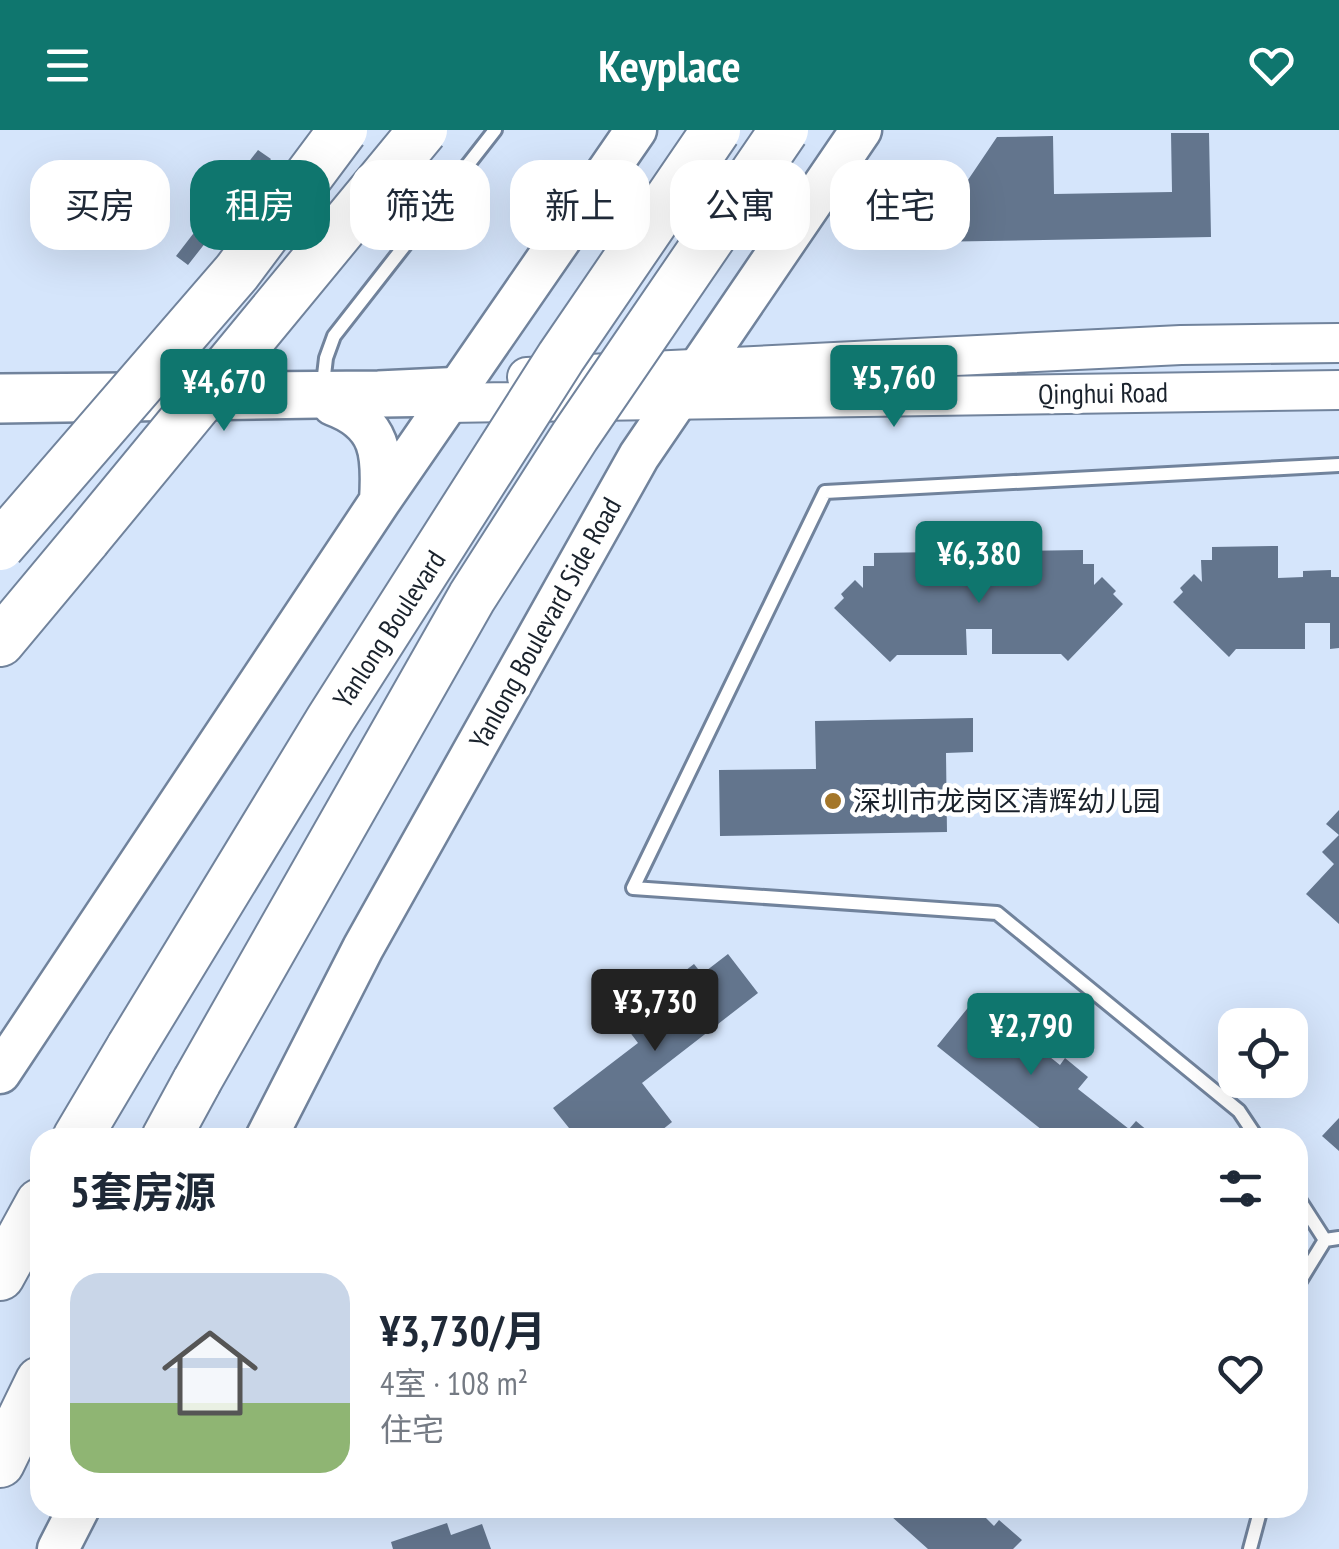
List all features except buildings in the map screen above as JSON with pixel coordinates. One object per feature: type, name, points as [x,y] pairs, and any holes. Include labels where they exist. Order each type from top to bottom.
[{"type":"highway","points":[[0,546],[237,272],[343,130]]},
{"type":"highway","points":[[0,642],[423,130]]},
{"type":"highway","name":"Yanlong Boulevard","points":[[82,1128],[330,720],[561,356],[716,130]]},
{"type":"highway","name":"Yanlong Boulevard","points":[[171,1128],[472,597],[575,436],[784,130]]},
{"type":"highway","points":[[0,1276],[30,1221]]},
{"type":"highway","points":[[0,1462],[30,1402]]},
{"type":"main road","points":[[0,1073],[380,501],[636,130]]},
{"type":"main road","name":"Yanlong Boulevard Side Road","points":[[271,1128],[363,948],[639,456],[861,130]]},
{"type":"main road","points":[[328,394],[368,425],[378,446],[382,470],[380,501]]},
{"type":"main road","points":[[58,1549],[74,1518]]},
{"type":"street","name":"Qinghui Road","points":[[688,384],[1181,345],[1339,344]]},
{"type":"street","name":"Qinghui Road","points":[[456,391],[688,384],[1339,390]]},
{"type":"street","points":[[0,387],[328,394]]},
{"type":"street","points":[[0,410],[456,391]]},
{"type":"lane","points":[[328,394],[326,358],[334,336],[495,130]]},
{"type":"lane","points":[[1250,1128],[1239,1111],[997,913],[633,888],[825,492],[1339,465]]},
{"type":"lane","points":[[1308,1210],[1332,1239],[1308,1271]]},
{"type":"lane","points":[[1250,1549],[1258,1518]]},
{"type":"place","name":"深圳市龙岗区清辉幼儿园","points":[[833,801]]}]
